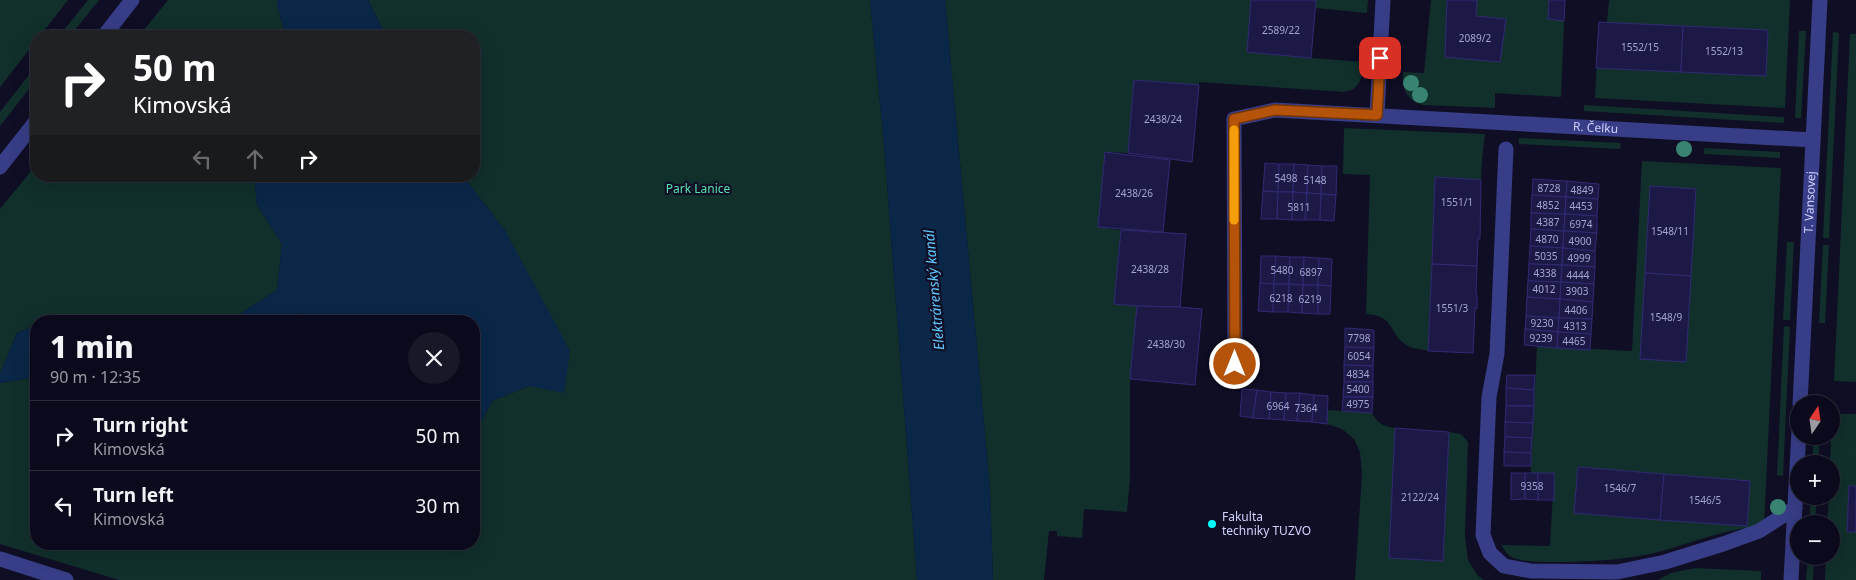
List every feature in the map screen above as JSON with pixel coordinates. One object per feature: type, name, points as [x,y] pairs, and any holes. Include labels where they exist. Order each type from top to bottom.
[{"type":"street","points":[[109,30],[132,0]]},
{"type":"street","points":[[1377,115],[1384,0]]},
{"type":"street","name":"T. Vansovej","points":[[1800,395],[1820,0]]},
{"type":"street","name":"R. Čelku","points":[[1235,364],[1234,119],[1275,110],[1813,140]]},
{"type":"street","points":[[0,167],[30,129]]},
{"type":"street","points":[[1506,149],[1497,354],[1489,397],[1483,535],[1490,554],[1504,566],[1531,571],[1617,572],[1665,562],[1723,544],[1759,531],[1795,508]]},
{"type":"street","points":[[1791,580],[1798,445]]},
{"type":"street","points":[[0,559],[66,580]]},
{"type":"green space","points":[[0,0],[68,0],[45,30],[30,30],[30,49],[0,87]]},
{"type":"green space","points":[[88,0],[99,0],[75,30],[64,30]]},
{"type":"green space","points":[[168,0],[277,0],[284,30],[144,30]]},
{"type":"green space","name":"Park Lanice","points":[[368,0],[870,0],[884,144],[917,580],[119,580],[0,544],[0,383],[30,378],[30,550],[480,550],[480,424],[492,401],[529,386],[506,232],[468,182],[480,182],[480,30],[383,30]]},
{"type":"green space","points":[[945,0],[1368,0],[1367,13],[1315,8],[1311,58],[1364,62],[1360,82],[1350,90],[1344,92],[1199,82],[1199,85],[1134,80],[1128,153],[1105,152],[1098,227],[1121,230],[1114,304],[1137,306],[1130,379],[1130,478],[1127,512],[1084,509],[1082,538],[1057,536],[1057,531],[1049,531],[1044,580],[993,580],[990,489]]},
{"type":"green space","points":[[1431,0],[1565,0],[1561,97],[1495,93],[1495,108],[1423,105],[1417,103],[1409,97],[1404,89],[1403,72],[1424,73]]},
{"type":"green space","points":[[1609,0],[1790,0],[1785,108],[1595,98],[1599,22],[1607,22]]},
{"type":"green space","points":[[1799,31],[1806,31],[1801,118],[1795,118]]},
{"type":"green space","points":[[1833,32],[1839,33],[1829,238],[1823,238]]},
{"type":"green space","points":[[1850,34],[1856,34],[1856,382],[1834,381]]},
{"type":"green space","points":[[30,74],[30,88],[0,126],[0,112]]},
{"type":"green space","points":[[1584,105],[1784,117],[1784,123],[1584,111]]},
{"type":"green space","points":[[1344,128],[1485,134],[1481,180],[1435,178],[1428,351],[1408,346],[1402,342],[1391,326],[1382,318],[1366,314],[1370,175],[1343,174]]},
{"type":"green space","points":[[1519,138],[1621,143],[1620,149],[1519,144]]},
{"type":"green space","points":[[1704,148],[1780,152],[1780,158],[1704,154]]},
{"type":"green space","points":[[1642,161],[1781,168],[1764,527],[1737,530],[1707,537],[1664,551],[1616,559],[1582,562],[1541,562],[1520,560],[1510,556],[1501,545],[1550,546],[1554,473],[1531,473],[1537,346],[1632,351]],"holes":[[[1578,467],[1750,481],[1747,526],[1575,513]]]},
{"type":"green space","points":[[30,172],[30,182],[255,182],[257,205],[282,244],[277,290],[238,315],[30,315],[30,328],[17,333],[0,374],[0,209]]},
{"type":"green space","points":[[1787,242],[1794,242],[1790,320],[1783,320]]},
{"type":"green space","points":[[1823,245],[1829,245],[1825,323],[1819,323]]},
{"type":"green space","points":[[1784,326],[1790,327],[1783,476],[1777,475]]},
{"type":"green space","points":[[1327,410],[1372,413],[1381,424],[1395,428],[1390,558],[1443,561],[1449,432],[1461,434],[1468,442],[1465,536],[1468,560],[1478,576],[1484,580],[1355,580],[1362,474],[1360,452],[1354,439],[1342,429],[1327,424]]},
{"type":"green space","points":[[1840,414],[1856,414],[1856,486],[1849,486],[1847,532],[1856,532],[1856,580],[1825,580],[1826,565],[1840,565],[1840,515],[1828,515],[1828,505],[1840,505],[1840,455],[1830,455],[1831,445],[1840,445]]},
{"type":"green space","points":[[1813,445],[1819,445],[1819,455],[1813,455]]},
{"type":"green space","points":[[1810,505],[1816,505],[1816,515],[1810,515]]},
{"type":"green space","points":[[1807,565],[1814,565],[1813,580],[1806,580]]},
{"type":"green space","points":[[1695,568],[1761,571],[1761,580],[1658,580],[1671,573]]},
{"type":"water","points":[[277,0],[368,0],[383,30],[284,30]]},
{"type":"water","name":"Elektrárenský kanál","points":[[870,0],[945,0],[990,489],[993,580],[917,580],[884,144]]},
{"type":"water","points":[[255,182],[468,182],[506,232],[570,351],[564,393],[529,386],[492,401],[480,424],[480,315],[304,315],[300,313],[298,315],[238,315],[277,290],[282,244],[257,205]]},
{"type":"water","points":[[30,328],[30,378],[0,383],[0,374],[17,333]]},
{"type":"building","points":[[1251,0],[1316,0],[1311,58],[1247,52]]},
{"type":"building","points":[[1447,0],[1477,0],[1476,16],[1506,19],[1500,62],[1445,57]]},
{"type":"building","points":[[1549,0],[1565,0],[1564,21],[1548,19]]},
{"type":"building","points":[[1599,22],[1683,26],[1681,72],[1596,68]]},
{"type":"building","points":[[1683,26],[1768,30],[1766,76],[1681,72]]},
{"type":"building","points":[[1134,80],[1199,85],[1192,162],[1128,153]]},
{"type":"building","points":[[1105,152],[1170,160],[1163,232],[1098,227]]},
{"type":"building","points":[[1265,163],[1279,164],[1278,192],[1263,191]]},
{"type":"building","points":[[1279,164],[1294,164],[1293,192],[1278,192]]},
{"type":"building","points":[[1294,164],[1308,165],[1307,193],[1293,192]]},
{"type":"building","points":[[1308,165],[1322,166],[1321,194],[1307,193]]},
{"type":"building","points":[[1322,166],[1337,166],[1336,195],[1321,194]]},
{"type":"building","points":[[1435,177],[1481,180],[1480,239],[1478,238],[1477,266],[1432,264]]},
{"type":"building","points":[[1533,179],[1567,181],[1566,197],[1532,195]]},
{"type":"building","points":[[1567,181],[1599,184],[1598,199],[1566,197]]},
{"type":"building","points":[[1650,186],[1696,189],[1691,276],[1645,273]]},
{"type":"building","points":[[1263,191],[1278,192],[1277,219],[1261,219]]},
{"type":"building","points":[[1278,192],[1293,192],[1292,220],[1277,219]]},
{"type":"building","points":[[1293,192],[1307,193],[1305,220],[1292,220]]},
{"type":"building","points":[[1307,193],[1321,194],[1320,220],[1305,220]]},
{"type":"building","points":[[1321,194],[1336,195],[1334,221],[1320,220]]},
{"type":"building","points":[[1532,195],[1566,197],[1565,214],[1531,213]]},
{"type":"building","points":[[1566,197],[1598,199],[1597,216],[1565,214]]},
{"type":"building","points":[[1531,213],[1565,214],[1564,231],[1531,229]]},
{"type":"building","points":[[1565,214],[1597,216],[1597,233],[1564,231]]},
{"type":"building","points":[[1531,229],[1564,231],[1563,248],[1530,246]]},
{"type":"building","points":[[1121,230],[1186,234],[1180,307],[1114,304]]},
{"type":"building","points":[[1564,231],[1597,233],[1595,251],[1563,248]]},
{"type":"building","points":[[1530,246],[1563,248],[1562,265],[1529,264]]},
{"type":"building","points":[[1563,248],[1595,251],[1595,267],[1562,265]]},
{"type":"building","points":[[1261,256],[1276,256],[1274,284],[1260,283]]},
{"type":"building","points":[[1276,256],[1290,257],[1289,284],[1274,284]]},
{"type":"building","points":[[1290,257],[1304,257],[1303,285],[1289,284]]},
{"type":"building","points":[[1304,257],[1319,258],[1318,285],[1303,285]]},
{"type":"building","points":[[1319,258],[1332,259],[1331,286],[1318,285]]},
{"type":"building","points":[[1432,264],[1477,266],[1477,309],[1475,308],[1473,353],[1428,351]]},
{"type":"building","points":[[1529,264],[1562,265],[1561,282],[1528,281]]},
{"type":"building","points":[[1562,265],[1595,267],[1594,284],[1561,282]]},
{"type":"building","points":[[1645,273],[1691,276],[1686,362],[1640,359]]},
{"type":"building","points":[[1528,281],[1561,282],[1560,299],[1527,297]]},
{"type":"building","points":[[1561,282],[1594,284],[1593,302],[1560,299]]},
{"type":"building","points":[[1260,283],[1274,284],[1273,312],[1258,311]]},
{"type":"building","points":[[1274,284],[1289,284],[1288,312],[1273,312]]},
{"type":"building","points":[[1289,284],[1303,285],[1302,313],[1288,312]]},
{"type":"building","points":[[1303,285],[1318,285],[1318,314],[1302,313]]},
{"type":"building","points":[[1318,285],[1331,286],[1330,314],[1318,314]]},
{"type":"building","points":[[1527,297],[1560,299],[1559,318],[1526,316]]},
{"type":"building","points":[[1560,299],[1593,302],[1592,319],[1559,318]]},
{"type":"building","points":[[1137,306],[1202,309],[1195,385],[1130,379]]},
{"type":"building","points":[[1526,316],[1559,318],[1558,332],[1525,329]]},
{"type":"building","points":[[1559,318],[1592,319],[1591,334],[1558,332]]},
{"type":"building","points":[[1345,328],[1374,330],[1374,348],[1345,347]]},
{"type":"building","points":[[1525,329],[1558,332],[1557,348],[1524,345]]},
{"type":"building","points":[[1558,332],[1591,334],[1590,350],[1557,348]]},
{"type":"building","points":[[1345,347],[1374,348],[1373,366],[1344,365]]},
{"type":"building","points":[[1344,365],[1373,366],[1373,382],[1344,382]]},
{"type":"building","points":[[1507,375],[1535,375],[1534,390],[1506,388]]},
{"type":"building","points":[[1344,382],[1373,382],[1373,397],[1343,397]]},
{"type":"building","points":[[1506,388],[1534,390],[1534,406],[1506,406]]},
{"type":"building","points":[[1242,389],[1257,390],[1253,418],[1240,416]]},
{"type":"building","points":[[1257,390],[1271,392],[1269,419],[1253,418]]},
{"type":"building","points":[[1271,392],[1286,393],[1284,420],[1269,419]]},
{"type":"building","points":[[1286,393],[1300,393],[1297,421],[1284,420]]},
{"type":"building","points":[[1300,393],[1314,395],[1312,422],[1297,421]]},
{"type":"building","points":[[1314,395],[1328,396],[1327,424],[1312,422]]},
{"type":"building","points":[[1343,397],[1373,397],[1372,413],[1342,411]]},
{"type":"building","points":[[1506,406],[1534,406],[1533,423],[1505,422]]},
{"type":"building","points":[[1505,422],[1533,423],[1532,438],[1505,437]]},
{"type":"building","points":[[1395,428],[1449,432],[1443,561],[1389,558]]},
{"type":"building","points":[[1505,437],[1532,438],[1531,453],[1504,452]]},
{"type":"building","points":[[1504,452],[1531,453],[1531,466],[1504,466]]},
{"type":"building","points":[[1578,467],[1664,474],[1660,520],[1574,513]]},
{"type":"building","points":[[1511,473],[1525,473],[1525,499],[1511,500]]},
{"type":"building","points":[[1525,473],[1538,473],[1538,500],[1525,499]]},
{"type":"building","points":[[1538,473],[1554,473],[1554,500],[1538,500]]},
{"type":"building","points":[[1664,474],[1750,481],[1747,526],[1660,520]]},
{"type":"building","points":[[1849,486],[1856,486],[1856,532],[1847,532]]},
{"type":"slow traffic","points":[[1234,130],[1234,220]]},
{"type":"place","name":"Fakulta techniky TUZVO","points":[[1212,524]]},
{"type":"route","points":[[1235,364],[1234,119],[1275,110],[1377,115],[1380,58]]}]
